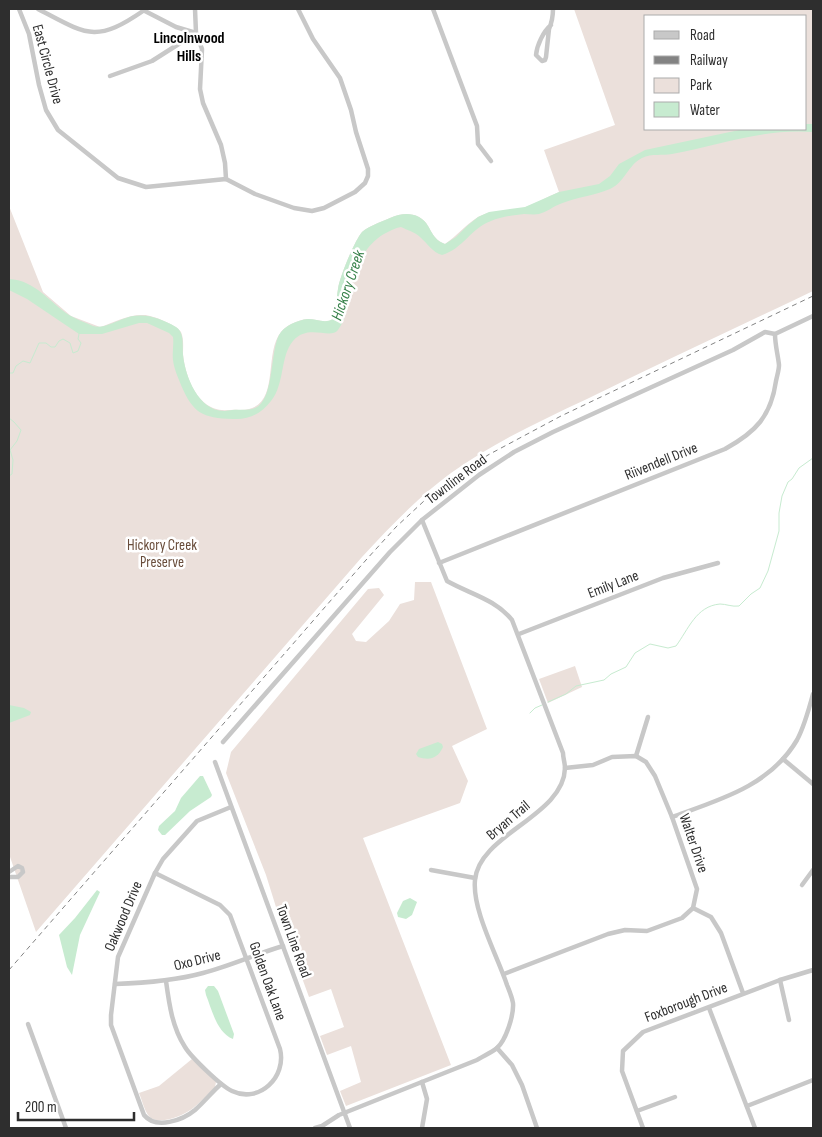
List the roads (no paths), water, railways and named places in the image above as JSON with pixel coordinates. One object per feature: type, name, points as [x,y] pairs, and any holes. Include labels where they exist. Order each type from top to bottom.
[{"type":"street","name":"East Circle Drive","points":[[19,9],[29,34],[46,110],[58,130],[118,178],[146,187],[226,179]]},
{"type":"street","points":[[38,9],[86,32],[99,33],[127,22],[143,10],[176,27],[196,33]]},
{"type":"street","points":[[195,9],[196,33],[202,49],[200,89],[203,102],[221,145],[226,179],[255,194],[294,208],[312,211],[324,208],[355,192],[365,183],[368,169],[356,132],[352,110],[340,78],[313,39],[298,9]]},
{"type":"street","points":[[433,9],[477,126],[478,144],[491,161]]},
{"type":"street","points":[[551,25],[546,29],[537,50],[536,55],[542,61],[546,57],[553,21],[553,9]]},
{"type":"street","points":[[110,76],[152,61],[196,33]]},
{"type":"street","points":[[775,334],[813,316]]},
{"type":"street","name":"Townline Road","points":[[223,742],[390,552],[422,520],[479,475],[514,452],[553,432],[733,350],[765,332],[775,334]]},
{"type":"street","name":"Riivendell Drive","points":[[439,563],[725,449],[744,439],[765,417],[774,394],[779,365],[775,334]]},
{"type":"street","points":[[422,520],[447,581],[494,603],[504,610],[512,620],[519,634],[563,753],[565,768],[593,764],[612,757],[636,756],[648,717]]},
{"type":"street","name":"Emily Lane","points":[[519,634],[663,578],[718,563]]},
{"type":"street","points":[[672,817],[732,796],[766,776],[783,759],[797,740],[813,694]]},
{"type":"street","name":"Walter Drive","points":[[636,756],[646,762],[655,776],[672,817],[697,889],[693,908]]},
{"type":"street","points":[[783,759],[813,784]]},
{"type":"street","name":"Town Line Road","points":[[216,762],[350,1128]]},
{"type":"street","name":"Bryan Trail","points":[[474,878],[482,861],[494,846],[552,799],[562,784],[565,768]]},
{"type":"street","name":"Oakwood Drive","points":[[221,1084],[191,1113],[167,1122],[154,1123],[144,1115],[112,1029],[111,1015],[121,948],[155,873],[169,851],[197,821],[232,807]]},
{"type":"street","points":[[9,872],[18,866],[22,868],[23,872],[18,877],[9,877]]},
{"type":"street","points":[[315,1128],[322,1126],[332,1118],[477,1060],[497,1048],[508,1032],[513,1003],[504,974],[480,915],[475,896],[474,878],[431,870]]},
{"type":"street","points":[[802,885],[813,870]]},
{"type":"street","name":"Golden Oak Lane","points":[[155,873],[224,908],[232,919],[280,1049],[281,1067],[273,1082],[265,1089],[255,1093],[244,1094],[237,1093],[221,1084]]},
{"type":"street","points":[[504,974],[608,934],[625,930],[647,931],[656,928],[682,918],[693,908],[711,917],[721,933],[743,993]]},
{"type":"street","name":"Oxo Drive","points":[[115,984],[166,981],[202,973],[283,946]]},
{"type":"street","name":"Foxborough Drive","points":[[643,1128],[622,1071],[623,1051],[643,1032],[709,1008],[743,993],[813,970]]},
{"type":"street","points":[[780,980],[789,1020]]},
{"type":"street","points":[[166,981],[170,1009],[184,1046],[221,1084]]},
{"type":"street","points":[[709,1008],[755,1128]]},
{"type":"street","points":[[28,1024],[66,1128]]},
{"type":"street","points":[[497,1048],[512,1066],[522,1085],[537,1128]]},
{"type":"street","points":[[747,1106],[813,1080]]},
{"type":"street","points":[[422,1082],[427,1099],[422,1128]]},
{"type":"street","points":[[637,1111],[675,1097]]},
{"type":"water","name":"Hickory Creek","points":[[807,124],[813,124],[813,132],[777,132],[672,154],[646,156],[637,161],[619,182],[610,189],[557,205],[539,214],[516,215],[491,221],[478,228],[456,248],[442,255],[433,250],[418,235],[401,227],[384,234],[372,244],[362,257],[351,287],[345,315],[338,330],[334,333],[305,333],[293,341],[286,354],[279,387],[271,401],[254,415],[244,418],[213,417],[195,408],[185,394],[175,370],[173,337],[169,333],[147,323],[139,323],[102,334],[79,334],[27,299],[9,290],[9,279],[27,283],[69,315],[97,327],[106,326],[132,316],[151,317],[170,324],[181,333],[187,373],[190,382],[201,399],[208,406],[216,410],[252,409],[261,404],[266,396],[276,343],[281,332],[291,324],[308,319],[327,321],[333,319],[341,277],[355,243],[362,232],[397,215],[412,214],[423,220],[433,235],[445,244],[456,237],[478,217],[489,212],[525,207],[559,192],[599,184],[610,176],[619,164],[645,150],[739,130],[807,130]]},
{"type":"water","points":[[9,705],[24,708],[31,712],[30,715],[9,723]]},
{"type":"water","points":[[438,742],[443,747],[439,754],[433,758],[426,759],[418,757],[416,754],[419,749]]},
{"type":"water","points":[[200,776],[203,776],[212,795],[211,797],[190,811],[165,835],[162,835],[158,830],[159,826],[175,811],[181,798]]},
{"type":"water","points":[[97,890],[100,892],[80,935],[72,975],[67,967],[59,935]]},
{"type":"water","points":[[410,898],[417,902],[412,915],[406,919],[398,917],[397,913],[403,901]]},
{"type":"water","points":[[208,986],[214,986],[218,991],[234,1034],[233,1039],[223,1032],[216,1020],[206,995],[205,990]]},
{"type":"waterway","points":[[9,373],[13,373],[16,366],[23,361],[30,363],[39,343],[46,343],[51,347],[55,347],[63,339],[70,343],[73,353],[78,351],[81,343],[78,339],[79,334]]},
{"type":"waterway","points":[[9,418],[21,430],[17,441],[10,450],[13,460],[12,474],[9,476]]},
{"type":"waterway","points":[[548,702],[566,694],[576,686],[604,680],[611,674],[626,667],[635,653],[650,644],[668,648],[676,646],[694,620],[705,609],[720,604],[739,606],[760,588],[768,571],[779,531],[779,513],[782,496],[788,482],[799,468],[813,458]]},
{"type":"waterway","points":[[530,713],[542,705]]},
{"type":"railway","points":[[9,970],[366,560],[396,527],[424,501],[488,455],[561,416],[813,296]]},
{"type":"district","name":"Lincolnwood Hills","points":[[189,46]]},
{"type":"park label","name":"Hickory Creek Preserve","points":[[162,554]]}]
